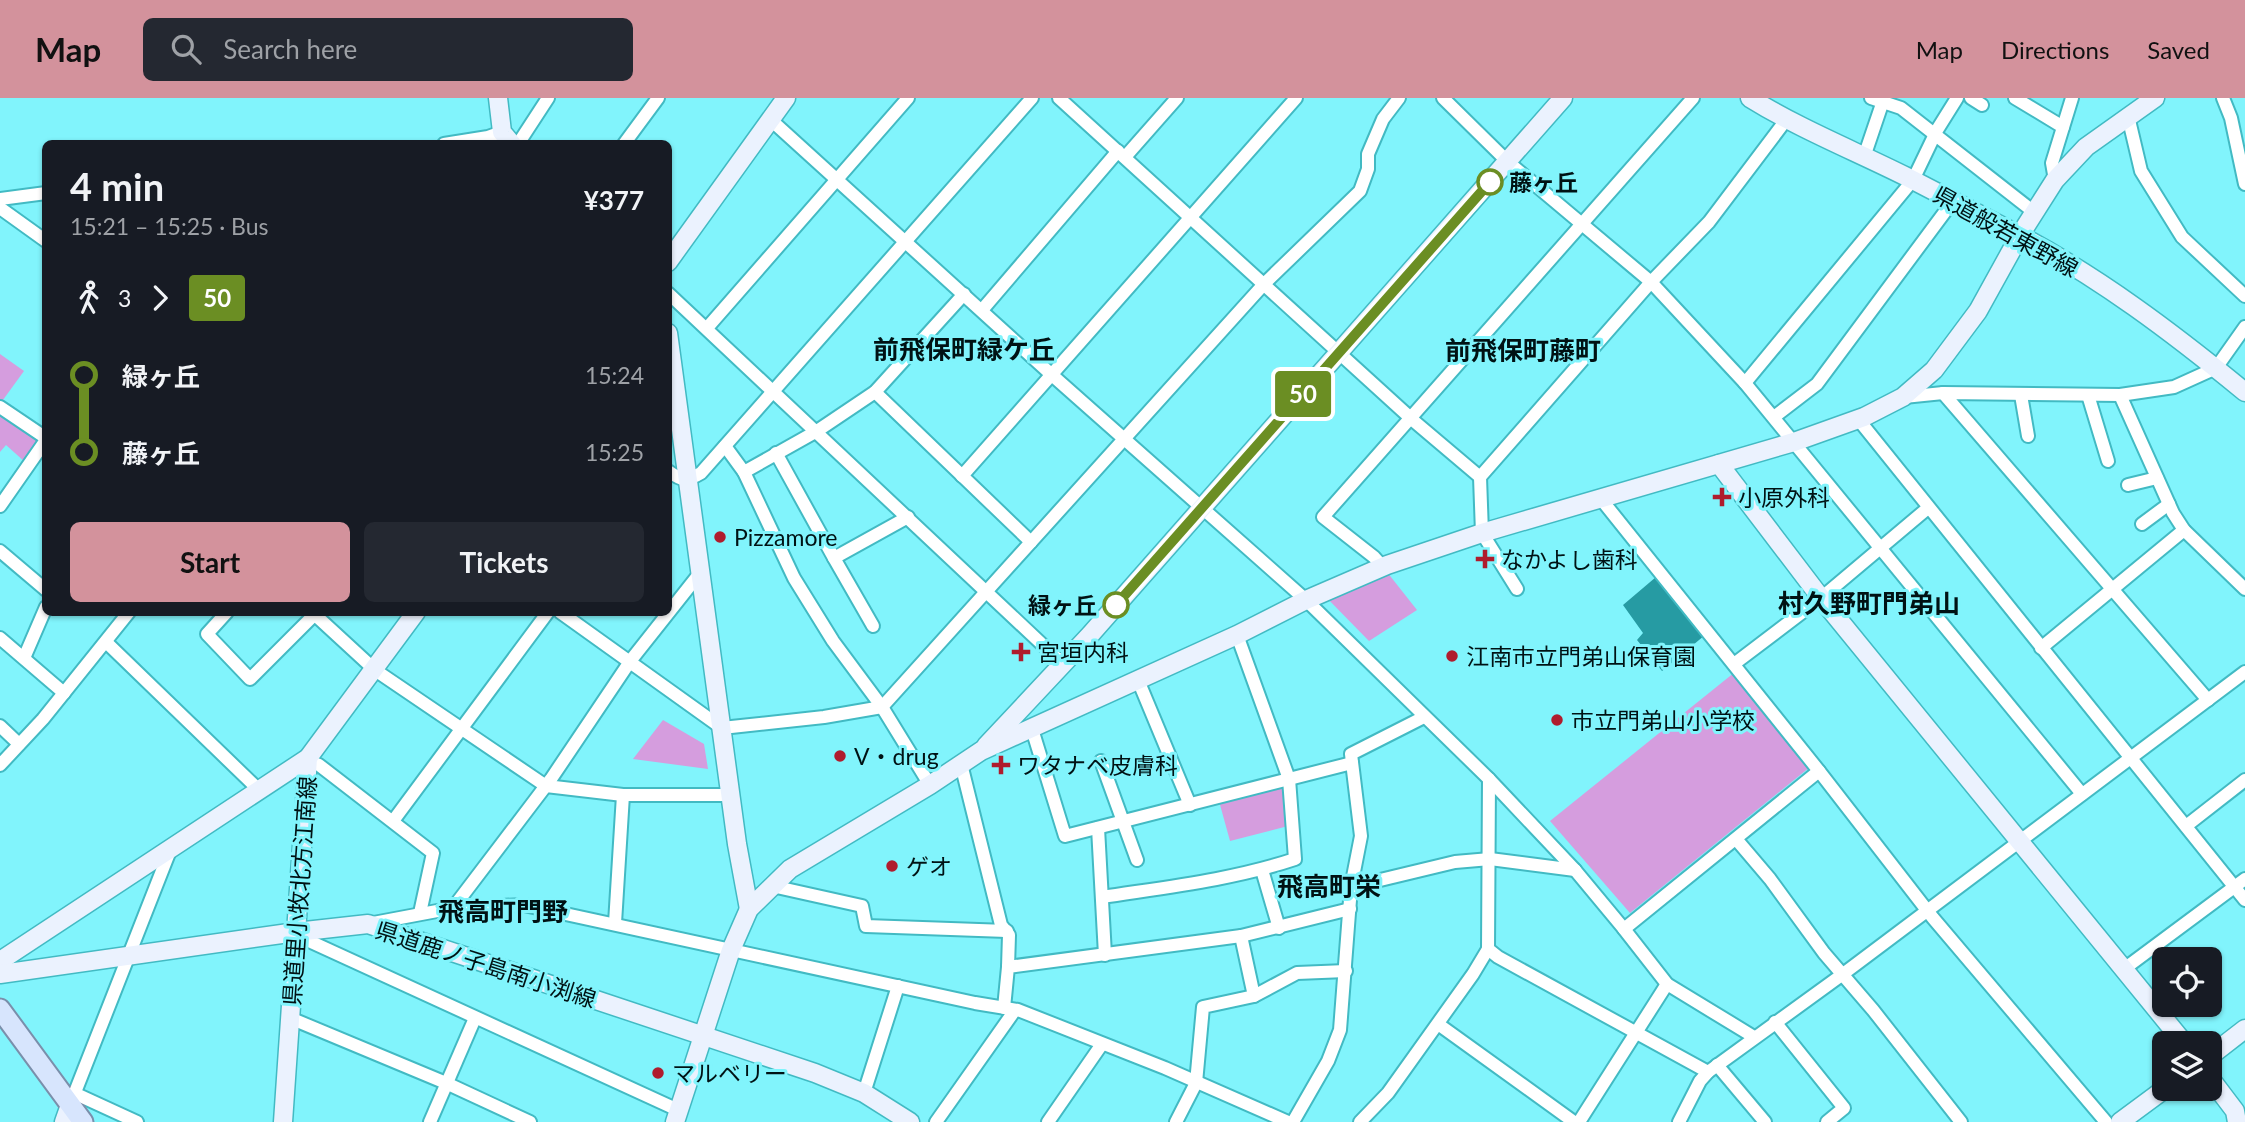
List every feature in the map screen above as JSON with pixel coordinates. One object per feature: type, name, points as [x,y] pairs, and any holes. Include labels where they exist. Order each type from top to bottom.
[{"type":"main road","points":[[0,1009],[83,1122]]},
{"type":"street","points":[[498,98],[507,140]]},
{"type":"street","points":[[508,140],[548,98]]},
{"type":"street","points":[[627,140],[658,98]]},
{"type":"street","points":[[672,256],[785,98]]},
{"type":"street","points":[[707,328],[908,98]]},
{"type":"street","points":[[672,474],[681,480],[689,480],[701,473],[907,243],[1032,98]]},
{"type":"street","points":[[1059,98],[1410,417],[1480,477]]},
{"type":"street","points":[[1073,109],[1082,98]]},
{"type":"street","points":[[982,310],[1121,154],[1177,98]]},
{"type":"street","points":[[961,476],[1296,98]]},
{"type":"street","points":[[565,616],[722,728],[824,718],[882,707],[1264,284],[1360,191],[1373,142],[1383,119],[1399,98]]},
{"type":"street","points":[[1443,98],[1508,162],[1651,282],[1745,383],[2082,794]]},
{"type":"street","points":[[981,751],[1063,664],[1202,508],[1562,98]]},
{"type":"street","points":[[1383,567],[1323,517],[1693,98]]},
{"type":"street","name":"県道般若東野線","points":[[1750,98],[1786,120],[1913,180],[2020,235],[2098,281],[2245,392]]},
{"type":"street","points":[[1745,383],[1913,180],[1935,133],[1957,98]]},
{"type":"street","points":[[2015,98],[2063,127]]},
{"type":"street","points":[[2055,180],[2052,163],[2072,98]]},
{"type":"street","points":[[296,933],[676,1116],[731,950],[749,908],[807,857],[930,785],[981,751],[1383,567],[1482,533],[1794,442],[1858,419],[1903,397],[1934,370],[1978,312],[2020,235],[2055,180],[2086,147],[2155,98]]},
{"type":"street","points":[[2224,98],[2245,184]]},
{"type":"street","points":[[1864,157],[1879,99],[1901,108],[2034,212]]},
{"type":"street","points":[[2128,116],[2141,171],[2182,237],[2245,296]]},
{"type":"street","points":[[771,120],[1052,375],[1306,600],[1489,779],[1575,870],[1667,984],[1754,1037]]},
{"type":"street","points":[[1517,589],[1482,533],[1480,477],[1651,282],[1709,222],[1786,120]]},
{"type":"street","points":[[0,199],[42,194]]},
{"type":"street","points":[[1773,417],[1817,384],[1952,201]]},
{"type":"street","points":[[0,208],[42,239]]},
{"type":"street","points":[[744,472],[817,431],[875,392],[964,294]]},
{"type":"street","points":[[672,297],[774,389],[1063,664]]},
{"type":"street","points":[[1903,397],[1943,393],[2120,395],[2174,387],[2216,368],[2245,327]]},
{"type":"street","points":[[672,361],[749,908]]},
{"type":"street","points":[[875,392],[1031,542]]},
{"type":"street","points":[[1943,393],[2208,700]]},
{"type":"street","points":[[2021,395],[2028,436]]},
{"type":"street","points":[[2088,395],[2108,461]]},
{"type":"street","points":[[2120,395],[2169,504],[2184,530],[2245,589]]},
{"type":"street","points":[[0,407],[42,436]]},
{"type":"street","points":[[1858,419],[2130,759],[2186,826],[2240,883],[2245,900]]},
{"type":"street","points":[[0,506],[42,445]]},
{"type":"street","points":[[725,446],[744,472],[794,578],[833,641],[882,707],[930,785]]},
{"type":"street","points":[[776,453],[873,626]]},
{"type":"street","points":[[1719,464],[1821,598],[2174,1031]]},
{"type":"street","points":[[2128,485],[2157,478]]},
{"type":"street","points":[[1601,499],[1927,910],[2106,1122]]},
{"type":"street","points":[[2142,524],[2169,504]]},
{"type":"street","points":[[1734,664],[1821,598],[1928,508]]},
{"type":"street","points":[[834,558],[908,517]]},
{"type":"street","points":[[2041,648],[2184,530]]},
{"type":"street","points":[[0,551],[42,587]]},
{"type":"street","points":[[672,608],[700,573]]},
{"type":"street","points":[[24,658],[42,616]]},
{"type":"street","points":[[0,765],[64,694],[126,616]]},
{"type":"street","points":[[224,616],[207,634],[250,679],[311,616]]},
{"type":"street","points":[[315,616],[375,670],[546,786],[623,795],[731,795]]},
{"type":"street","name":"県道里小牧北方江南線","points":[[283,1122],[308,760],[413,616]]},
{"type":"street","points":[[393,821],[545,616]]},
{"type":"street","points":[[453,908],[546,786],[629,663],[666,616]]},
{"type":"street","points":[[1102,897],[1224,879],[1295,859],[1289,779],[1237,635]]},
{"type":"street","points":[[0,638],[64,694]]},
{"type":"street","points":[[106,642],[260,791]]},
{"type":"street","points":[[1679,1122],[1700,1081],[1712,1069],[2245,672]]},
{"type":"street","points":[[1138,680],[1190,805]]},
{"type":"street","points":[[368,924],[453,908],[524,905],[615,923],[1009,1009],[1165,1068],[1291,1122],[1328,1061],[1340,1030],[1351,887],[1361,836],[1351,754],[1424,716]]},
{"type":"street","points":[[0,726],[19,744]]},
{"type":"street","points":[[1032,729],[1065,836],[1352,763]]},
{"type":"street","points":[[0,961],[308,760],[319,765],[433,853],[420,913]]},
{"type":"street","points":[[1101,761],[1137,860]]},
{"type":"street","points":[[936,1122],[1009,1009],[1009,935],[1001,925],[961,764]]},
{"type":"street","points":[[1624,929],[1819,771]]},
{"type":"street","points":[[1360,1122],[1388,1093],[1488,948],[1489,779]]},
{"type":"street","points":[[2186,826],[2245,780]]},
{"type":"street","points":[[615,923],[623,795]]},
{"type":"street","points":[[1098,828],[1105,955]]},
{"type":"street","points":[[1736,839],[1961,1122]]},
{"type":"street","points":[[137,1122],[70,1107],[171,847]]},
{"type":"street","points":[[1351,887],[1455,862],[1490,859],[1575,870]]},
{"type":"street","points":[[1262,870],[1279,928]]},
{"type":"street","points":[[2124,968],[2240,883]]},
{"type":"street","points":[[772,886],[862,906],[866,926],[1007,931]]},
{"type":"street","points":[[1007,967],[1241,936],[1350,909]]},
{"type":"street","name":"県道鹿ノ子島南小渕線","points":[[0,974],[368,924],[815,1073],[864,1093],[910,1122]]},
{"type":"street","points":[[1241,936],[1254,996]]},
{"type":"street","points":[[1488,948],[1498,957],[1636,1032],[1712,1069],[1765,1122]]},
{"type":"street","points":[[1176,1122],[1196,1083],[1203,1007],[1254,996],[1297,972],[1346,971]]},
{"type":"street","points":[[1438,1024],[1576,1122],[1667,984]]},
{"type":"street","points":[[864,1093],[898,986]]},
{"type":"street","points":[[290,1018],[446,1083],[530,1122]]},
{"type":"street","points":[[430,1122],[475,1018]]},
{"type":"street","points":[[1775,1022],[1844,1108],[1832,1120]]},
{"type":"street","points":[[2222,1047],[2245,1029]]},
{"type":"street","points":[[1048,1122],[1102,1044]]},
{"type":"street","points":[[2222,1094],[2235,1111],[2237,1122]]},
{"type":"street","points":[[2120,1122],[2152,1098]]},
{"type":"shaded area","points":[[0,354],[24,371],[0,404]]},
{"type":"shaded area","points":[[0,412],[41,440],[25,462],[6,445],[0,452]]},
{"type":"shaded area","points":[[1383,567],[1417,610],[1369,641],[1323,594]]},
{"type":"shaded area","points":[[1735,672],[1810,767],[1630,913],[1550,821]]},
{"type":"shaded area","points":[[663,720],[704,744],[708,769],[633,759]]},
{"type":"shaded area","points":[[1285,784],[1288,826],[1230,841],[1219,801]]},
{"type":"water","points":[[1656,577],[1705,635],[1662,671],[1637,640],[1643,633],[1623,605]]},
{"type":"bus line","name":"50","points":[[1116,605],[1490,182]]},
{"type":"place","name":"藤ヶ丘","points":[[1490,182]]},
{"type":"place","name":"小原外科","points":[[1722,497]]},
{"type":"place","name":"Pizzamore","points":[[720,537]]},
{"type":"place","name":"なかよし歯科","points":[[1485,559]]},
{"type":"place","name":"緑ヶ丘","points":[[1116,605]]},
{"type":"place","name":"宮垣内科","points":[[1021,652]]},
{"type":"place","name":"江南市立門弟山保育園","points":[[1452,656]]},
{"type":"place","name":"市立門弟山小学校","points":[[1557,720]]},
{"type":"place","name":"V・drug","points":[[840,756]]},
{"type":"place","name":"ワタナベ皮膚科","points":[[1001,765]]},
{"type":"place","name":"ゲオ","points":[[892,866]]},
{"type":"place","name":"マルベリー","points":[[658,1073]]},
{"type":"district","name":"前飛保町緑ケ丘","points":[[964,349]]},
{"type":"district","name":"前飛保町藤町","points":[[1523,350]]},
{"type":"district","name":"村久野町門弟山","points":[[1869,603]]},
{"type":"district","name":"飛高町栄","points":[[1329,886]]},
{"type":"district","name":"飛高町門野","points":[[503,911]]}]
